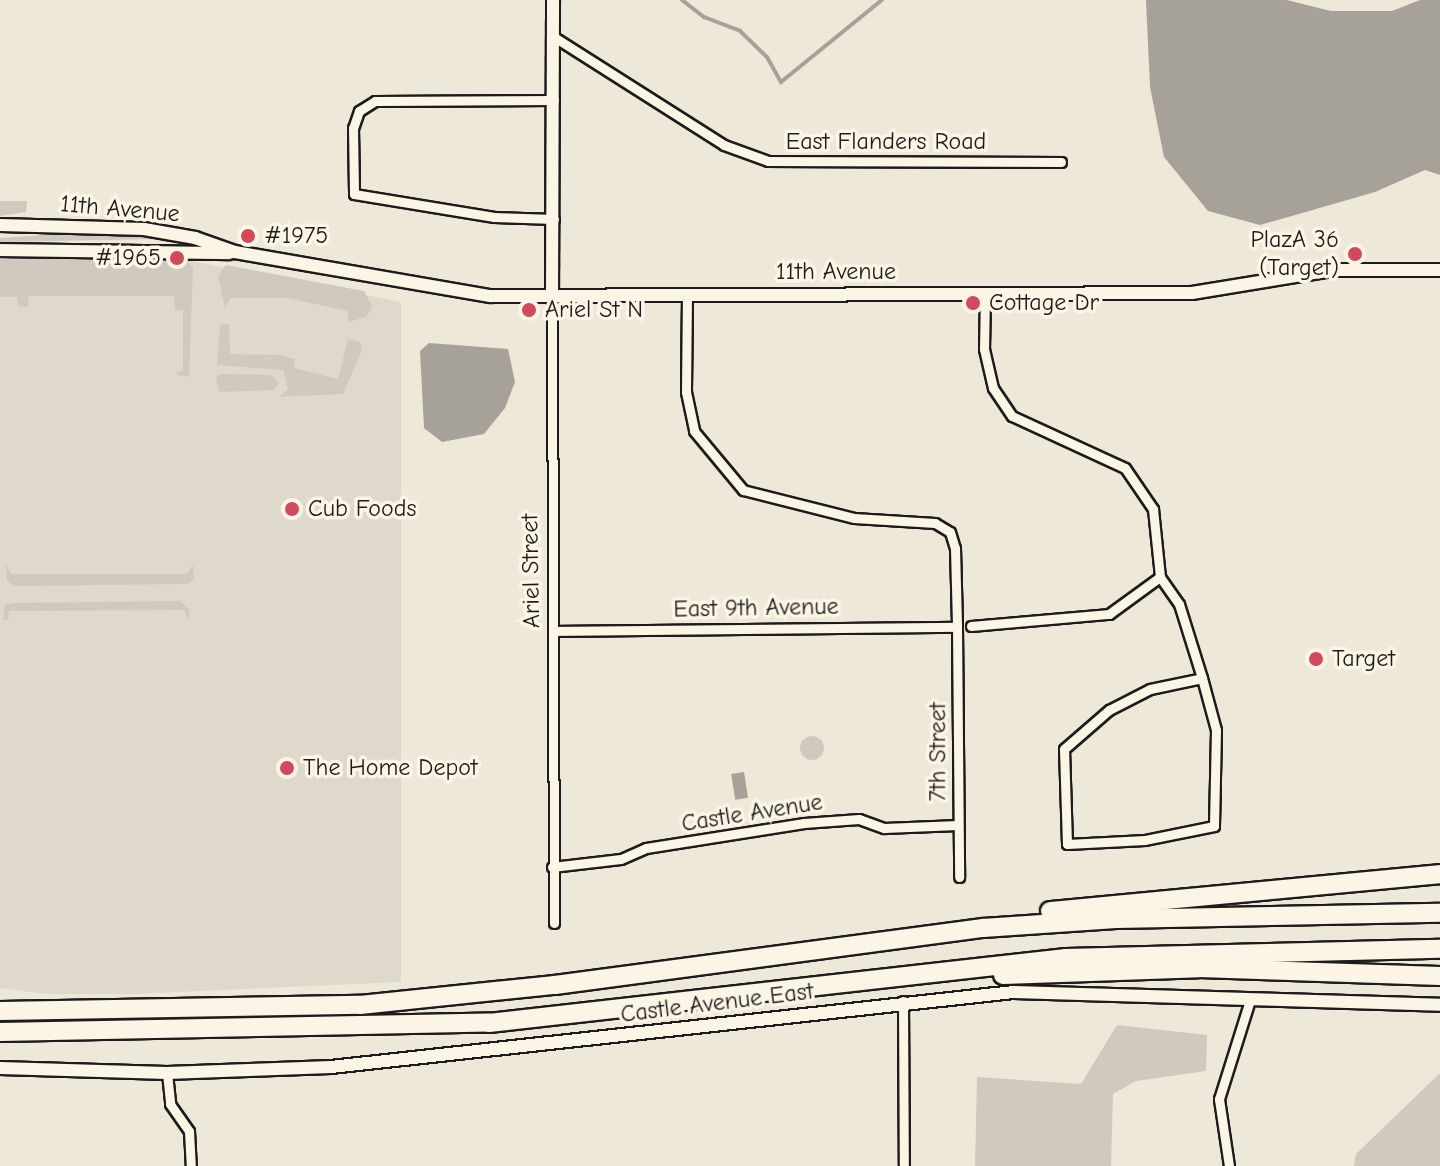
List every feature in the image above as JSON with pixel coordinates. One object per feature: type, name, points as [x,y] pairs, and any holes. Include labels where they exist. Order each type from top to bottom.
[{"type":"highway","points":[[914,936],[1046,911],[1440,874]]},
{"type":"highway","points":[[0,1011],[249,1010],[409,1001],[914,936],[1116,919],[1440,913]]},
{"type":"highway","points":[[0,1032],[489,1023],[913,975],[1153,954],[1440,949]]},
{"type":"highway","points":[[913,975],[1199,968],[1440,976]]},
{"type":"highway","points":[[0,1002],[32,1011]]},
{"type":"street","name":"Ariel Street","points":[[553,0],[554,923]]},
{"type":"street","name":"East Flanders Road","points":[[554,37],[724,145],[768,161],[1061,162]]},
{"type":"street","points":[[554,100],[375,101],[359,111],[353,128],[354,194],[494,217],[554,219]]},
{"type":"street","name":"11th Avenue","points":[[0,225],[144,229],[195,238],[235,252],[451,292],[552,298],[1192,293],[1333,270],[1440,270]]},
{"type":"street","name":"11th Avenue","points":[[0,250],[235,252]]},
{"type":"street","points":[[985,293],[984,349],[993,388],[1012,416],[1125,468],[1153,509],[1160,577],[1179,604],[1202,678],[1216,730],[1214,826],[1145,840],[1067,844],[1064,749],[1109,710],[1150,689],[1202,678]]},
{"type":"street","name":"7th Street","points":[[687,295],[686,392],[694,431],[743,490],[854,518],[935,523],[950,532],[955,548],[959,877]]},
{"type":"street","points":[[971,626],[1109,614],[1160,577]]},
{"type":"street","name":"East 9th Avenue","points":[[554,631],[957,627]]},
{"type":"street","name":"Castle Avenue","points":[[552,867],[621,859],[646,848],[804,823],[859,819],[884,828],[958,825]]},
{"type":"street","name":"Castle Avenue East","points":[[0,1068],[167,1073],[425,1060],[903,1001],[1014,992],[1440,1005]]},
{"type":"street","points":[[1229,1166],[1219,1099],[1250,1000]]},
{"type":"street","points":[[903,1001],[904,1166]]},
{"type":"street","points":[[167,1073],[170,1104],[189,1131],[191,1166]]},
{"type":"shaded area","points":[[1146,0],[1287,0],[1331,11],[1392,11],[1420,0],[1440,0],[1440,175],[1425,170],[1375,192],[1260,225],[1208,211],[1164,157],[1150,87]]},
{"type":"shaded area","points":[[0,201],[27,201],[26,212],[0,216]]},
{"type":"shaded area","points":[[90,232],[160,239],[0,242],[0,238]]},
{"type":"shaded area","points":[[138,256],[187,261],[193,268],[189,377],[175,374],[183,370],[183,310],[175,310],[174,296],[29,296],[28,307],[18,306],[17,297],[0,297],[0,257]]},
{"type":"shaded area","points":[[176,258],[401,302],[401,982],[134,994],[46,994],[0,988],[0,260]]},
{"type":"shaded area","points":[[226,265],[364,291],[372,307],[366,317],[348,322],[348,311],[287,298],[230,298],[225,308],[218,276]]},
{"type":"shaded area","points":[[229,324],[230,354],[279,355],[295,359],[294,368],[338,379],[348,339],[360,342],[362,350],[343,394],[279,397],[288,389],[283,370],[217,365],[220,325]]},
{"type":"shaded area","points":[[429,343],[508,349],[515,382],[505,408],[484,434],[442,442],[424,428],[420,351]]},
{"type":"shaded area","points":[[220,374],[272,375],[279,383],[273,390],[219,392],[216,377]]},
{"type":"shaded area","points":[[6,564],[11,574],[187,574],[193,565],[194,579],[188,584],[14,586],[7,580]]},
{"type":"shaded area","points":[[180,601],[190,610],[188,620],[184,610],[9,611],[8,620],[3,620],[5,605],[13,603]]},
{"type":"shaded area","points":[[812,736],[823,743],[824,748],[817,759],[812,760],[801,753],[800,748],[807,737]]},
{"type":"shaded area","points":[[744,772],[748,798],[735,800],[731,774]]},
{"type":"shaded area","points":[[1117,1025],[1207,1035],[1206,1071],[1136,1081],[1113,1094],[1111,1166],[975,1166],[977,1077],[1081,1084]]},
{"type":"shaded area","points":[[1440,1073],[1440,1166],[1354,1166],[1356,1154]]},
{"type":"waterway","points":[[682,0],[704,17],[740,31],[767,57],[781,82],[882,0]]},
{"type":"place","name":"#1975","points":[[248,236]]},
{"type":"place","name":"PlazA 36 (Target)","points":[[1355,254]]},
{"type":"place","name":"#1965","points":[[177,258]]},
{"type":"place","name":"Cottage Dr","points":[[973,303]]},
{"type":"place","name":"Ariel St N","points":[[529,310]]},
{"type":"place","name":"Cub Foods","points":[[292,509]]},
{"type":"place","name":"Target","points":[[1316,659]]},
{"type":"place","name":"The Home Depot","points":[[287,768]]}]
